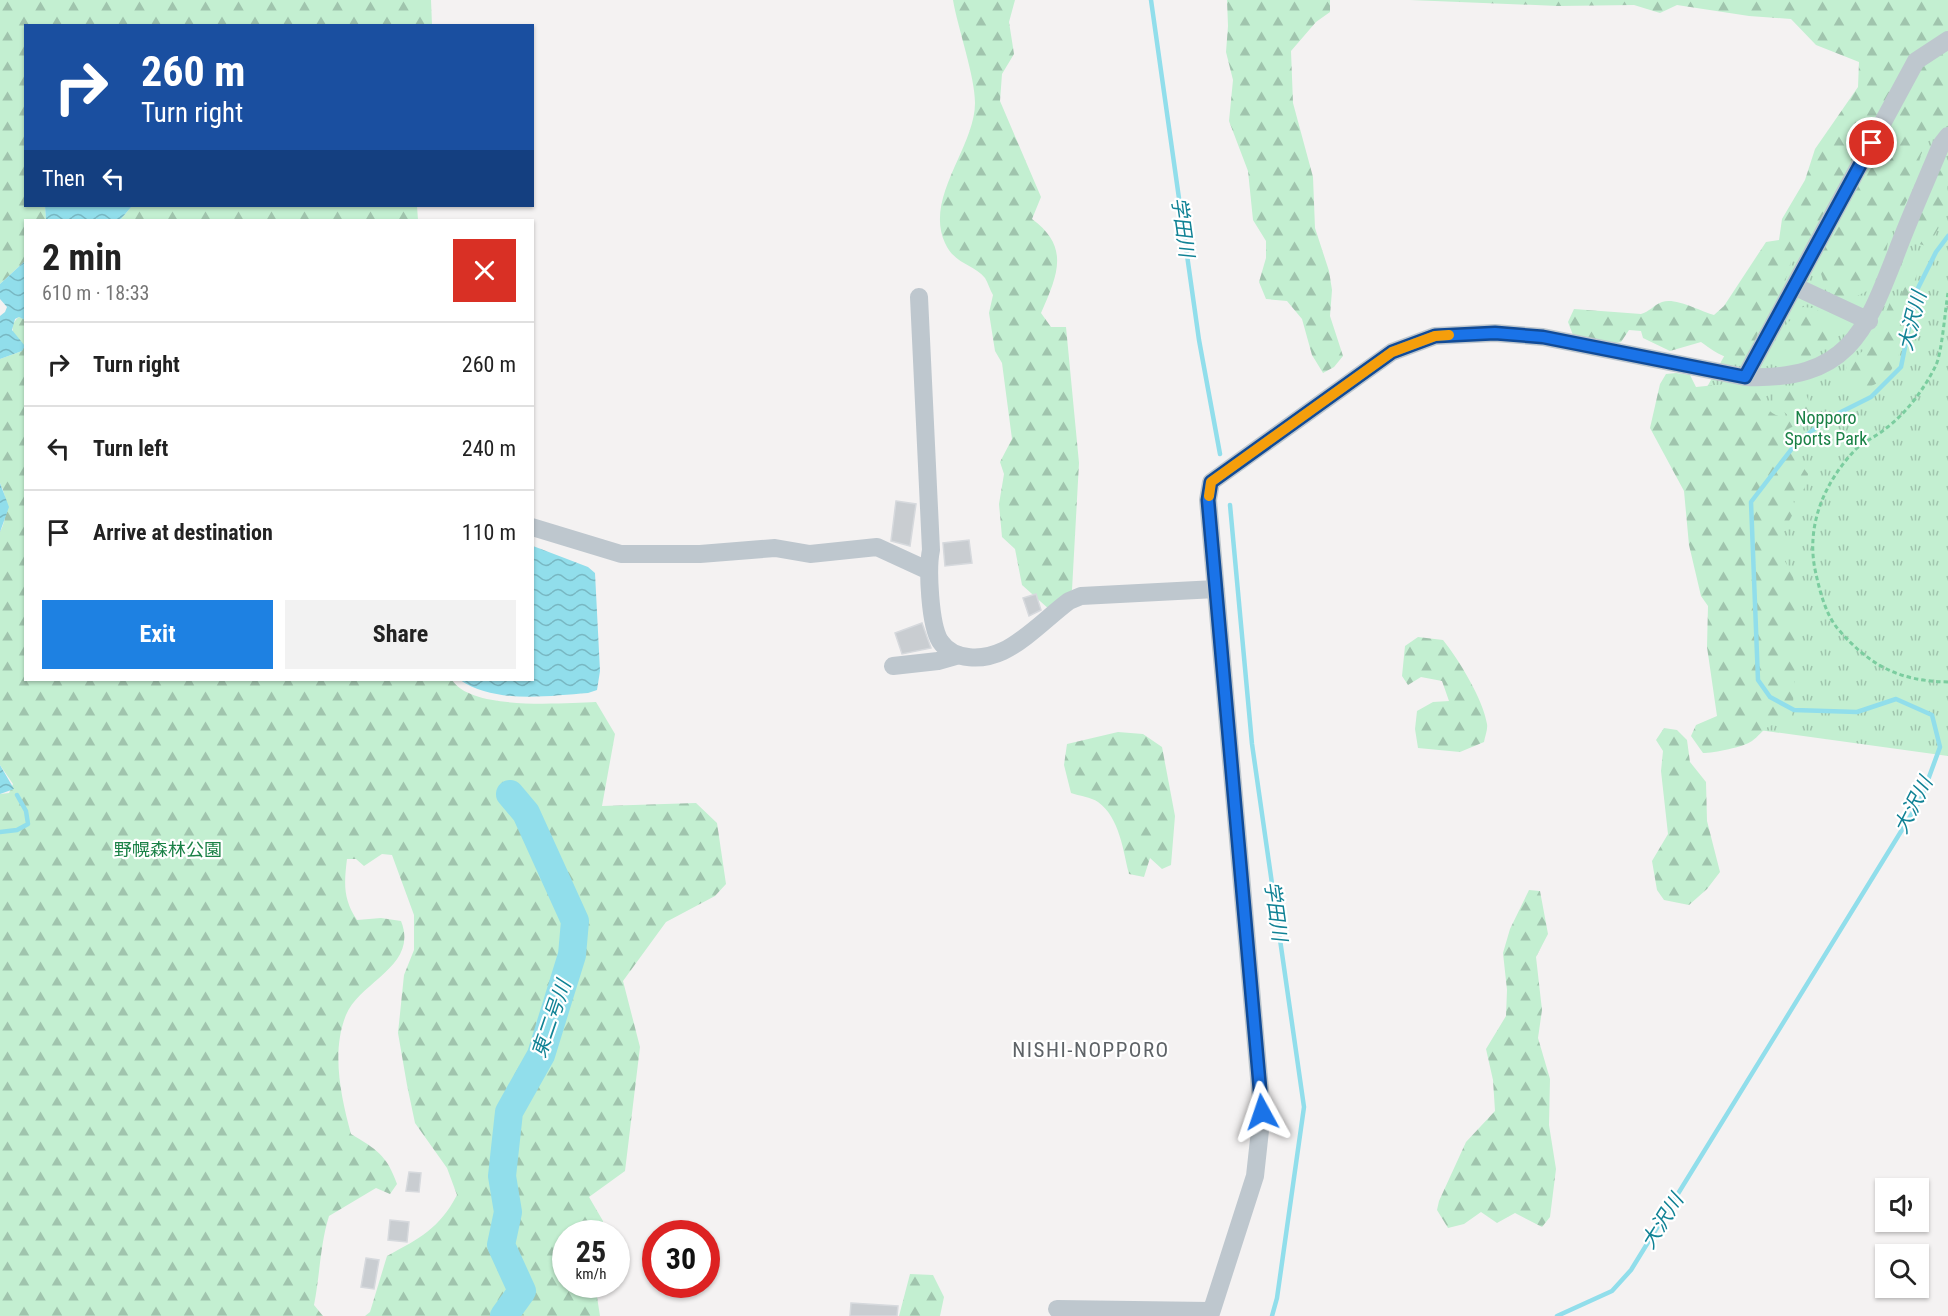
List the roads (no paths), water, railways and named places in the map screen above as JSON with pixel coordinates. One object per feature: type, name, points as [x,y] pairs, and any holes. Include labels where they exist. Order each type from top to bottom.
[{"type":"street","points":[[1745,377],[1916,61],[1948,40]]},
{"type":"street","points":[[1057,1309],[1210,1314],[1255,1176],[1262,1112],[1208,500],[1211,482],[1392,352],[1435,336],[1495,333],[1543,337],[1745,377],[1774,378],[1802,373],[1826,364],[1844,349],[1869,321],[1941,145],[1948,136]]},
{"type":"street","points":[[1794,286],[1869,321]]},
{"type":"street","points":[[919,297],[931,550],[927,570],[936,627],[941,642],[959,655],[970,658],[1006,650],[1069,601],[1081,596],[1216,590]]},
{"type":"street","points":[[534,528],[621,554],[700,554],[775,548],[810,554],[877,547],[927,570]]},
{"type":"street","points":[[892,666],[938,661],[959,655]]},
{"type":"water","points":[[45,207],[131,207],[121,219],[46,219]]},
{"type":"water","points":[[24,262],[24,320],[19,317],[15,319],[12,330],[24,348],[22,351],[0,359],[0,316],[7,307],[0,299],[0,284]]},
{"type":"water","points":[[0,483],[9,507],[0,532]]},
{"type":"water","points":[[534,546],[588,567],[595,573],[600,671],[597,690],[556,696],[522,697],[489,693],[462,681],[534,681]]},
{"type":"water","points":[[0,765],[14,789],[0,794]]},
{"type":"waterway","name":"学田川","points":[[1151,0],[1199,340],[1220,454]]},
{"type":"waterway","name":"大沢川","points":[[1557,1316],[1612,1291],[1631,1270],[1921,799],[1940,747],[1932,715],[1896,699],[1857,712],[1794,710],[1770,697],[1758,680],[1751,502],[1797,442],[1831,417],[1871,397],[1901,367],[1916,292],[1936,252],[1948,236]]},
{"type":"waterway","name":"学田川","points":[[1230,505],[1252,744],[1304,1107],[1277,1298],[1272,1316]]},
{"type":"waterway","name":"東二号川","points":[[504,1316],[522,1291],[501,1245],[508,1212],[502,1176],[509,1112],[541,1055],[572,955],[575,921],[526,813],[510,794]]},
{"type":"waterway","points":[[0,832],[17,830],[28,824],[26,811],[17,795]]},
{"type":"district","name":"NISHI-NOPPORO","points":[[1091,1050]]},
{"type":"park label","name":"Nopporo Sports Park","points":[[1826,427]]},
{"type":"park label","name":"野幌森林公園","points":[[168,849]]}]
